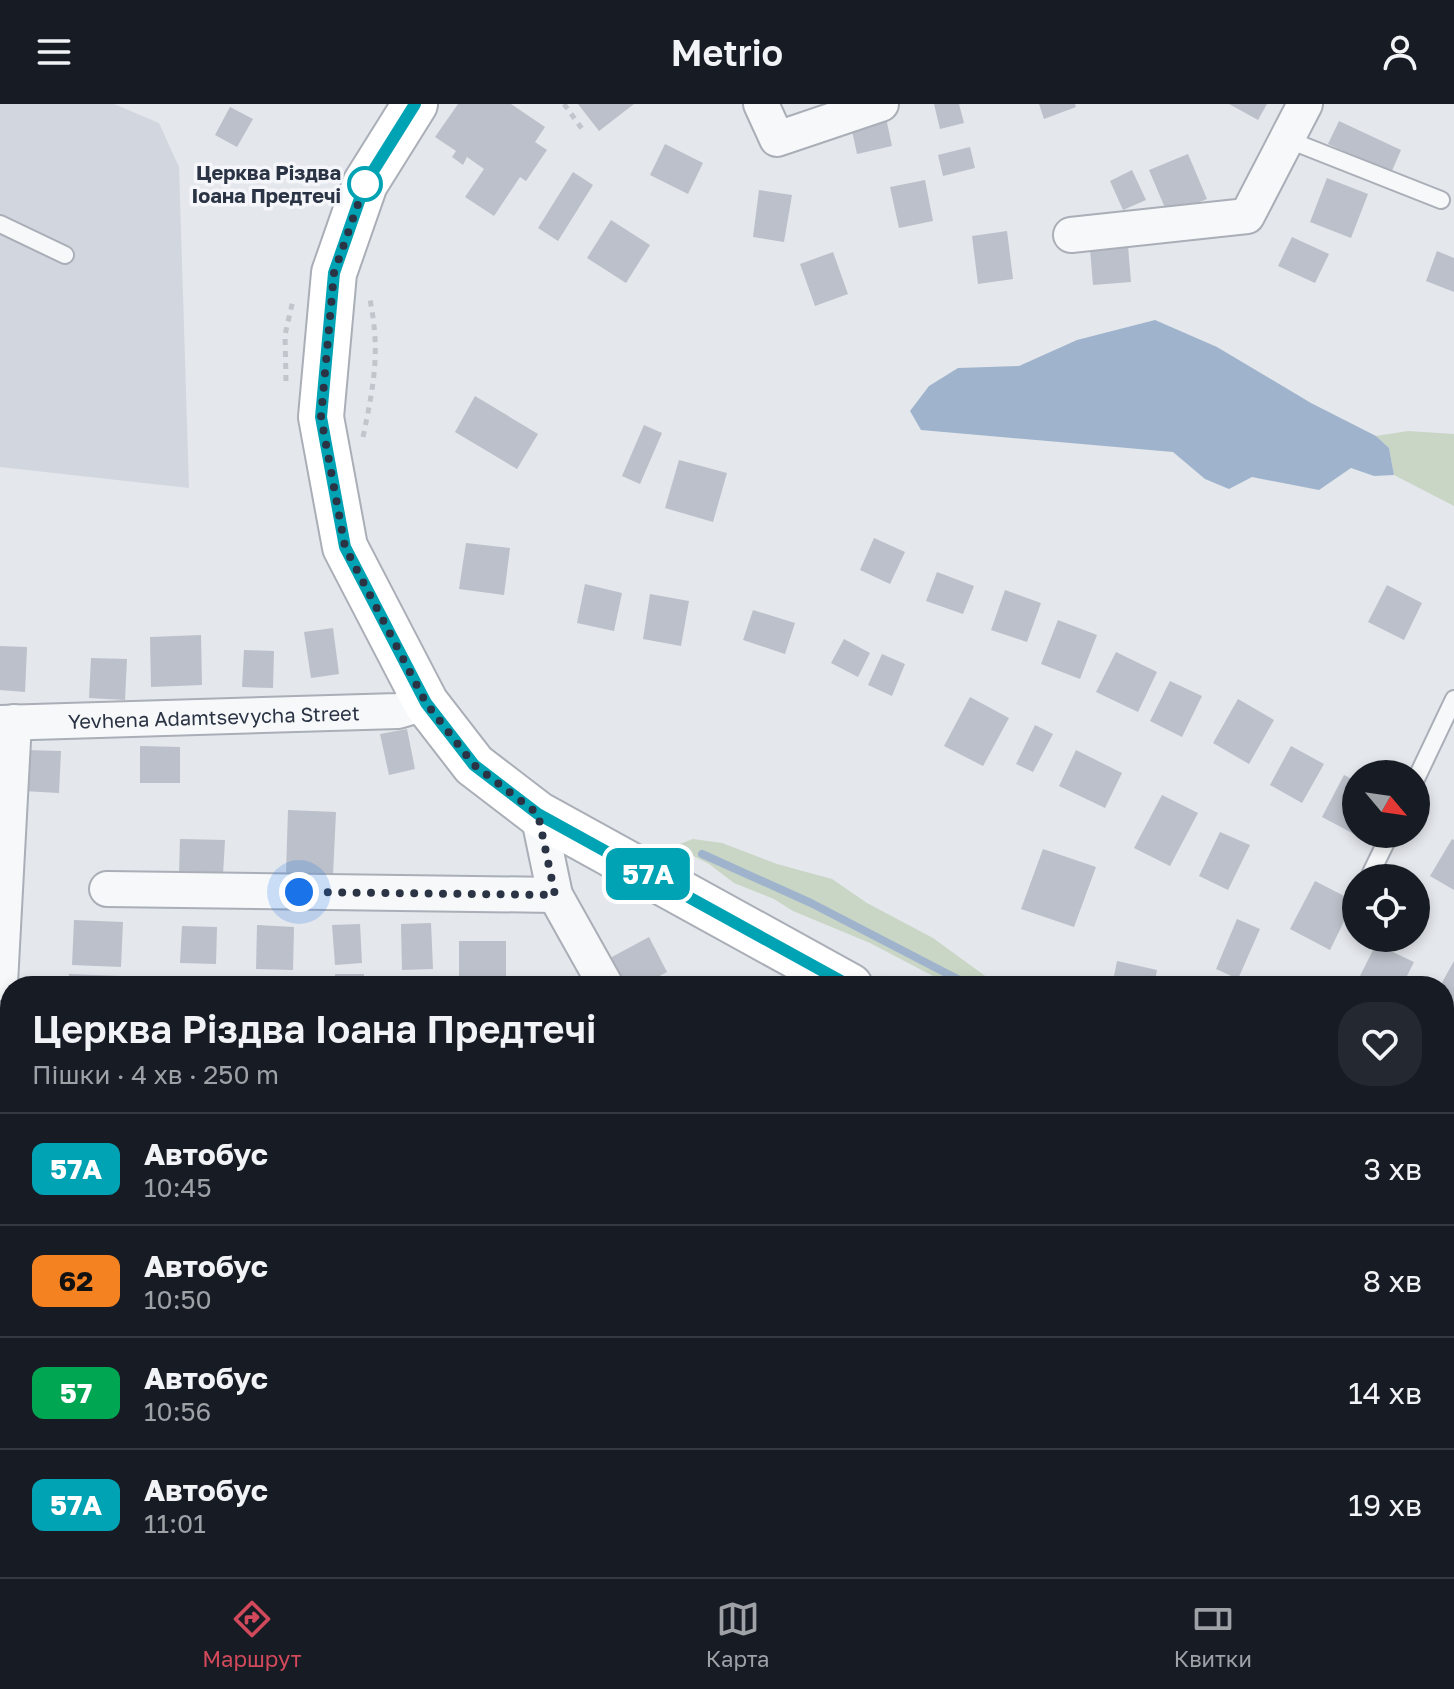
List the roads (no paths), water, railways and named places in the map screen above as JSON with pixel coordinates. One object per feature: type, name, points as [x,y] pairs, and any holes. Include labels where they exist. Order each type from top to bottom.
[{"type":"main road","points":[[415,104],[365,184],[334,273],[321,417],[345,547],[426,703],[474,765],[538,814],[857,976]]},
{"type":"street","points":[[761,104],[777,139],[881,104]]},
{"type":"street","points":[[1071,235],[1247,216],[1305,104]]},
{"type":"street","name":"Yevhena Adamtsevycha Street","points":[[7,722],[398,711],[426,703]]},
{"type":"street","points":[[0,976],[7,722]]},
{"type":"street","points":[[538,814],[555,895],[600,976]]},
{"type":"street","points":[[107,889],[555,895]]},
{"type":"lane","points":[[1289,140],[1441,200]]},
{"type":"lane","points":[[0,224],[65,255]]},
{"type":"lane","points":[[1425,760],[1454,699]]},
{"type":"water","points":[[1155,320],[1217,347],[1311,403],[1376,436],[1389,448],[1394,475],[1374,476],[1351,468],[1319,490],[1252,477],[1229,489],[1205,479],[1173,452],[921,430],[910,411],[929,386],[958,368],[1019,366],[1077,340]]},
{"type":"waterway","points":[[702,854],[811,903],[952,976]]},
{"type":"place","name":"Церква Різдва Іоана Предтечі","points":[[365,184]]}]
